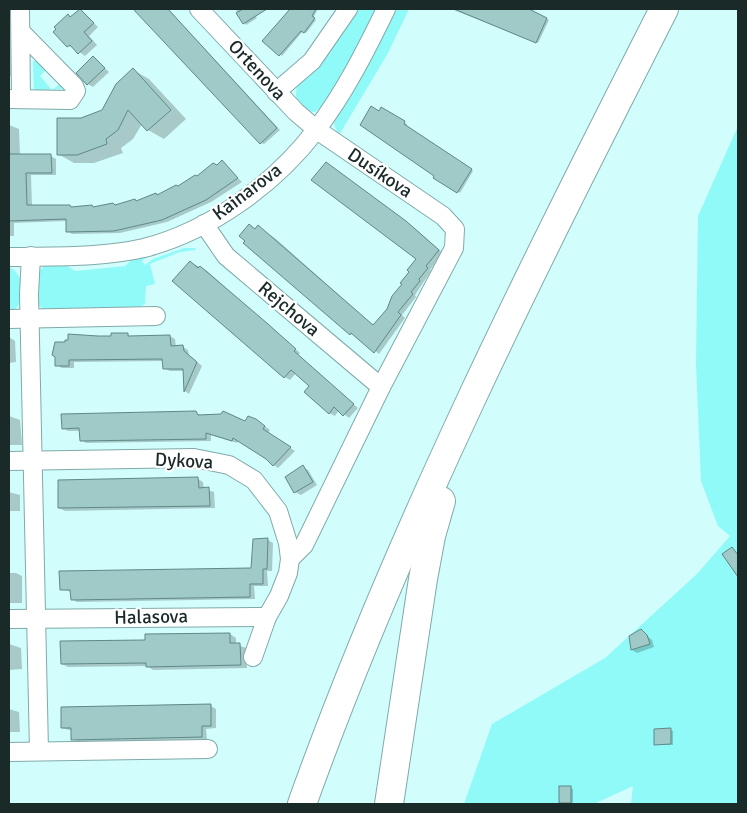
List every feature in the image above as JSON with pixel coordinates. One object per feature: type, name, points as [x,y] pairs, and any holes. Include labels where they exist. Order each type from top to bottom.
[{"type":"main road","points":[[302,804],[354,663],[458,426],[511,314],[664,9]]},
{"type":"main road","points":[[389,804],[431,536],[444,490],[511,314]]},
{"type":"street","points":[[20,9],[21,32],[15,99],[70,100],[76,91],[74,86],[21,32]]},
{"type":"street","name":"Ortenova","points":[[199,9],[276,92],[317,130]]},
{"type":"street","points":[[276,92],[312,61],[348,9]]},
{"type":"street","name":"Kainarova","points":[[9,256],[108,254],[150,246],[204,224],[261,186],[317,130],[348,82],[386,9]]},
{"type":"street","name":"Dusíkova","points":[[317,130],[443,216],[454,229],[454,248],[381,387]]},
{"type":"street","name":"Rejchova","points":[[204,224],[226,256],[381,387]]},
{"type":"street","points":[[30,256],[39,751]]},
{"type":"street","points":[[9,319],[156,316]]},
{"type":"street","points":[[290,559],[304,546],[381,387]]},
{"type":"street","name":"Dykova","points":[[9,461],[194,458],[229,465],[254,480],[270,499],[284,527],[290,559],[285,581],[267,617],[253,657]]},
{"type":"street","name":"Halasova","points":[[9,619],[267,617]]},
{"type":"street","points":[[9,752],[208,749]]},
{"type":"shaded area","points":[[357,9],[376,9],[349,64],[331,93],[315,112],[306,110],[297,101],[297,87]]},
{"type":"shaded area","points":[[396,9],[409,9],[388,53],[339,135],[334,125],[336,116],[375,52]]},
{"type":"shaded area","points":[[41,60],[48,68],[40,76],[52,90],[34,91],[33,61]]},
{"type":"shaded area","points":[[61,83],[62,89],[52,90]]},
{"type":"shaded area","points":[[738,126],[738,804],[631,804],[633,786],[594,804],[464,804],[492,724],[605,658],[697,574],[730,536],[718,526],[701,481],[696,364],[698,216]]},
{"type":"shaded area","points":[[184,248],[195,248],[196,250],[180,252],[150,264],[155,284],[146,286],[145,304],[135,310],[45,311],[36,303],[38,273],[44,266],[66,265],[75,271],[125,266],[133,259],[148,256],[142,261],[145,265],[153,259]]},
{"type":"shaded area","points":[[9,267],[19,276],[22,297],[15,309],[9,312]]},
{"type":"building","points":[[80,9],[94,23],[84,32],[92,41],[78,54],[70,45],[67,47],[53,32],[56,29],[54,27],[68,14],[70,17]]},
{"type":"building","points":[[133,9],[168,9],[277,128],[260,144]]},
{"type":"building","points":[[243,9],[267,9],[243,24],[236,13]]},
{"type":"building","points":[[290,9],[316,9],[312,16],[315,18],[304,33],[301,31],[279,56],[262,41]]},
{"type":"building","points":[[454,9],[529,9],[547,18],[536,43]]},
{"type":"building","points":[[93,56],[105,68],[87,85],[76,73]]},
{"type":"building","points":[[133,68],[171,110],[147,131],[128,110],[118,130],[106,139],[107,144],[77,155],[57,155],[57,118],[81,118],[102,110],[116,84]]},
{"type":"building","points":[[371,106],[379,111],[381,107],[405,121],[404,124],[472,169],[457,193],[360,125]]},
{"type":"building","points":[[9,154],[51,154],[52,173],[26,173],[27,205],[70,205],[71,207],[92,205],[93,207],[113,203],[115,205],[135,199],[136,201],[156,193],[157,195],[176,185],[178,186],[195,175],[197,176],[213,163],[217,165],[222,160],[238,178],[206,200],[162,220],[114,231],[66,232],[66,219],[9,221]]},
{"type":"building","points":[[326,162],[406,221],[439,250],[426,266],[428,268],[411,292],[413,294],[398,312],[401,315],[374,353],[351,333],[350,335],[243,243],[245,241],[239,236],[249,224],[255,229],[258,225],[373,325],[387,309],[392,296],[409,272],[407,270],[416,259],[311,180]]},
{"type":"building","points":[[190,261],[198,268],[200,266],[268,324],[296,349],[294,351],[354,404],[343,416],[334,407],[329,414],[304,392],[309,386],[291,370],[284,378],[172,281]]},
{"type":"building","points":[[111,333],[128,333],[128,336],[170,335],[171,346],[183,345],[184,351],[197,362],[184,392],[183,369],[163,369],[162,359],[69,360],[69,366],[55,366],[55,357],[52,355],[55,342],[65,342],[65,340],[68,340],[68,334],[111,336]]},
{"type":"building","points":[[196,411],[198,415],[221,414],[223,411],[245,421],[248,416],[256,419],[265,426],[263,429],[291,447],[273,466],[266,459],[233,438],[232,441],[206,433],[206,439],[80,441],[79,428],[62,429],[61,414]]},
{"type":"building","points":[[303,465],[313,482],[294,493],[285,477]]},
{"type":"building","points":[[198,477],[199,488],[209,487],[210,506],[58,508],[58,480]]},
{"type":"building","points":[[268,538],[267,569],[263,569],[263,584],[250,584],[250,597],[71,600],[70,590],[60,590],[59,571],[251,568],[253,539]]},
{"type":"building","points":[[732,547],[738,555],[738,577],[722,554]]},
{"type":"building","points":[[641,629],[647,635],[650,644],[631,650],[629,636]]},
{"type":"building","points":[[230,633],[230,643],[240,643],[241,665],[146,667],[146,663],[61,664],[60,641],[145,640],[145,634]]},
{"type":"building","points":[[211,704],[211,726],[202,726],[202,737],[71,740],[71,728],[61,728],[61,707]]},
{"type":"building","points":[[671,728],[671,744],[654,745],[654,729]]},
{"type":"building","points":[[559,786],[571,786],[571,803],[559,803]]}]
